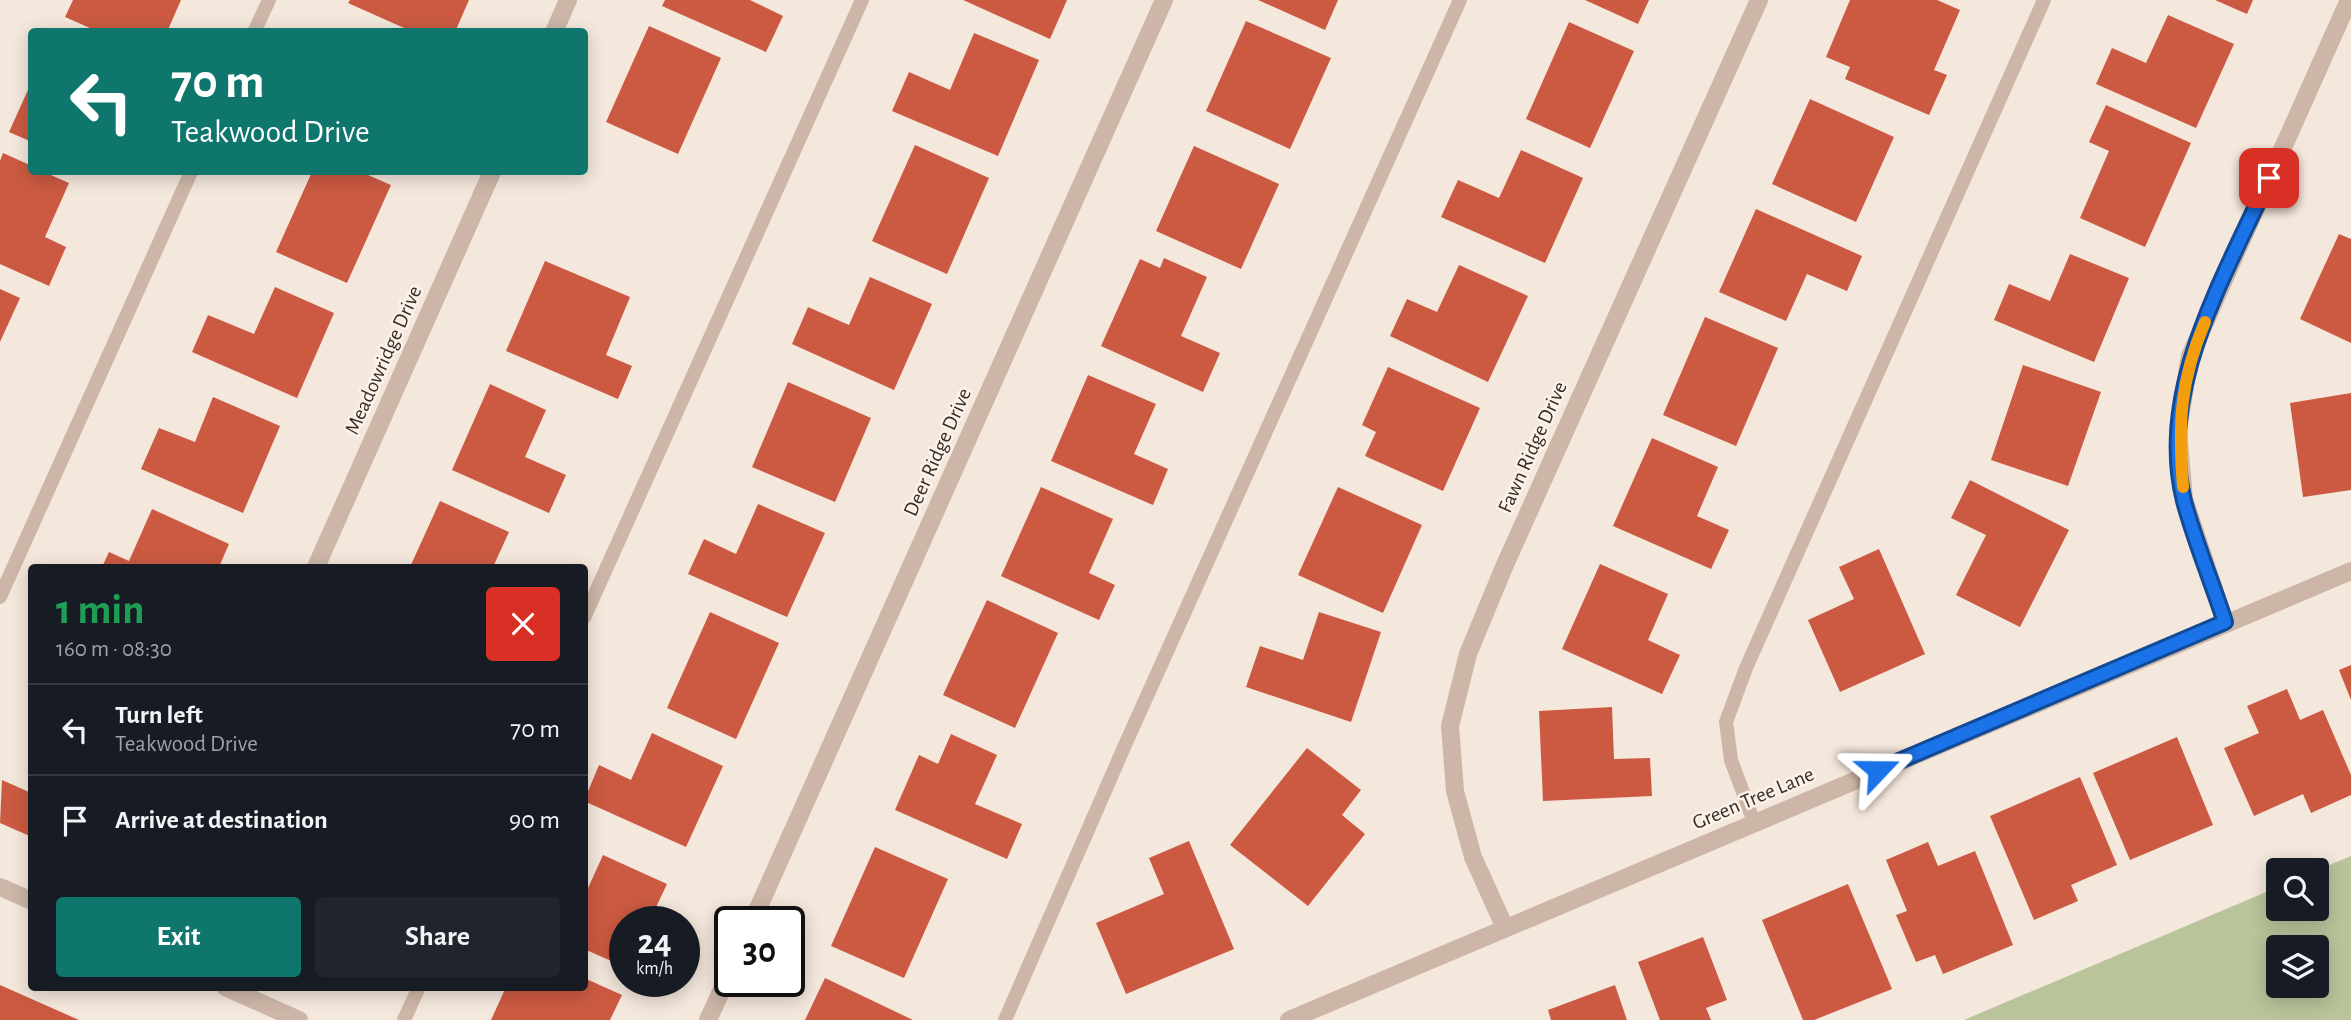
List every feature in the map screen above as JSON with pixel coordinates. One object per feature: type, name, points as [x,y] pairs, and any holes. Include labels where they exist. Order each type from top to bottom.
[{"type":"street","points":[[556,28],[568,0]]},
{"type":"street","name":"Deer Ridge Drive","points":[[759,906],[1164,0]]},
{"type":"street","name":"Fawn Ridge Drive","points":[[1505,928],[1473,857],[1455,791],[1450,726],[1468,653],[1504,567],[1759,0]]},
{"type":"street","points":[[2225,622],[2184,499],[2178,430],[2190,356],[2349,0]]},
{"type":"street","name":"Meadowridge Drive","points":[[317,564],[491,175]]},
{"type":"street","name":"Green Tree Lane","points":[[1289,1020],[2351,571]]},
{"type":"street","points":[[0,887],[28,899]]},
{"type":"street","points":[[234,991],[299,1020]]},
{"type":"street","points":[[708,1020],[719,997]]},
{"type":"lane","points":[[256,28],[269,0]]},
{"type":"lane","points":[[588,609],[862,0]]},
{"type":"lane","points":[[1006,1020],[1114,769],[1460,0]]},
{"type":"lane","points":[[1754,822],[1731,760],[1726,722],[1746,668],[2044,0]]},
{"type":"lane","points":[[0,597],[190,175]]},
{"type":"lane","points":[[404,1020],[417,991]]},
{"type":"green space","points":[[2351,856],[2351,1020],[1964,1020],[2266,892],[2266,921],[2329,921],[2329,865]]},
{"type":"building","points":[[73,0],[181,0],[169,28],[90,28],[65,17]]},
{"type":"building","points":[[350,0],[469,0],[457,28],[404,28],[348,3]]},
{"type":"building","points":[[665,0],[750,0],[783,16],[766,52],[662,6]]},
{"type":"building","points":[[963,0],[1067,0],[1050,39]]},
{"type":"building","points":[[1258,0],[1338,0],[1325,30]]},
{"type":"building","points":[[1585,0],[1649,0],[1638,24]]},
{"type":"building","points":[[1850,0],[1937,0],[1960,10],[1934,70],[1947,75],[1929,115],[1845,79],[1850,67],[1826,57]]},
{"type":"building","points":[[2215,0],[2253,0],[2247,14]]},
{"type":"building","points":[[2168,15],[2234,44],[2196,128],[2096,84],[2112,48],[2146,63]]},
{"type":"building","points":[[1246,21],[1331,58],[1290,149],[1206,111]]},
{"type":"building","points":[[1569,22],[1634,51],[1590,148],[1526,119]]},
{"type":"building","points":[[649,26],[721,58],[678,154],[606,122]]},
{"type":"building","points":[[974,33],[1039,60],[998,156],[892,111],[909,72],[950,90]]},
{"type":"building","points":[[28,90],[28,140],[9,132]]},
{"type":"building","points":[[1810,99],[1894,137],[1856,222],[1772,184]]},
{"type":"building","points":[[2106,105],[2191,143],[2145,247],[2080,218],[2109,151],[2089,142]]},
{"type":"building","points":[[915,145],[989,178],[947,274],[872,241]]},
{"type":"building","points":[[1194,146],[1279,184],[1241,269],[1156,231]]},
{"type":"building","points":[[1521,150],[1583,178],[1545,263],[1441,217],[1458,180],[1499,198]]},
{"type":"building","points":[[3,153],[28,164],[28,175],[51,175],[69,183],[45,237],[66,247],[49,286],[0,264],[0,161]]},
{"type":"building","points":[[311,175],[368,175],[391,185],[347,283],[276,252]]},
{"type":"building","points":[[1756,209],[1862,256],[1847,291],[1807,274],[1786,321],[1719,292]]},
{"type":"building","points":[[2339,234],[2351,239],[2351,343],[2300,319]]},
{"type":"building","points":[[2070,254],[2129,278],[2094,362],[1994,320],[2009,284],[2050,301]]},
{"type":"building","points":[[1164,258],[1207,277],[1181,336],[1220,353],[1203,392],[1101,346],[1140,259],[1160,268]]},
{"type":"building","points":[[545,261],[630,297],[606,355],[632,366],[618,399],[506,351]]},
{"type":"building","points":[[1459,265],[1528,296],[1488,382],[1390,336],[1407,299],[1437,312]]},
{"type":"building","points":[[870,277],[932,304],[894,390],[792,344],[808,307],[849,325]]},
{"type":"building","points":[[275,287],[334,313],[297,398],[192,352],[208,315],[254,334]]},
{"type":"building","points":[[0,289],[20,298],[0,342]]},
{"type":"building","points":[[1705,317],[1778,348],[1736,446],[1663,415]]},
{"type":"building","points":[[2023,365],[2101,392],[2068,486],[1991,460]]},
{"type":"building","points":[[1388,367],[1480,408],[1443,491],[1365,456],[1376,432],[1362,425]]},
{"type":"building","points":[[1088,375],[1156,404],[1134,454],[1168,469],[1153,505],[1051,461]]},
{"type":"building","points":[[788,382],[871,418],[835,502],[752,467]]},
{"type":"building","points":[[490,384],[546,410],[525,457],[566,475],[549,513],[452,470]]},
{"type":"building","points":[[2351,393],[2351,490],[2303,497],[2290,403]]},
{"type":"building","points":[[213,397],[280,426],[243,513],[141,469],[159,428],[195,442]]},
{"type":"building","points":[[1652,438],[1718,467],[1697,516],[1729,530],[1711,569],[1613,526]]},
{"type":"building","points":[[1970,480],[2069,530],[2020,627],[1956,595],[1986,535],[1951,518]]},
{"type":"building","points":[[1041,487],[1113,519],[1089,573],[1115,585],[1099,620],[1001,576]]},
{"type":"building","points":[[1338,487],[1422,525],[1383,613],[1298,575]]},
{"type":"building","points":[[440,501],[509,532],[494,564],[411,564]]},
{"type":"building","points":[[758,504],[825,533],[787,617],[688,574],[704,539],[736,554]]},
{"type":"building","points":[[152,509],[229,544],[220,564],[103,564],[109,552],[129,561]]},
{"type":"building","points":[[1879,549],[1925,654],[1840,692],[1808,620],[1854,599],[1839,567]]},
{"type":"building","points":[[1600,564],[1668,594],[1648,640],[1680,655],[1662,694],[1562,649]]},
{"type":"building","points":[[987,600],[1058,633],[1015,728],[943,695]]},
{"type":"building","points":[[710,612],[779,643],[736,739],[667,708]]},
{"type":"building","points":[[1319,612],[1381,632],[1351,722],[1246,687],[1260,646],[1303,660]]},
{"type":"building","points":[[2351,665],[2351,700],[2339,670]]},
{"type":"building","points":[[2287,689],[2300,720],[2323,710],[2351,775],[2351,795],[2311,813],[2303,794],[2254,816],[2224,748],[2259,733],[2247,706]]},
{"type":"building","points":[[1612,707],[1614,759],[1650,758],[1652,796],[1543,801],[1539,711]]},
{"type":"building","points":[[652,733],[723,766],[686,847],[588,803],[588,791],[599,765],[631,780]]},
{"type":"building","points":[[951,734],[997,755],[975,804],[1022,824],[1007,859],[895,810],[919,755],[938,764]]},
{"type":"building","points":[[2177,737],[2213,825],[2130,860],[2093,773]]},
{"type":"building","points":[[1307,748],[1361,790],[1342,815],[1365,834],[1308,906],[1230,845]]},
{"type":"building","points":[[2080,777],[2117,865],[2071,885],[2078,901],[2034,920],[1990,816]]},
{"type":"building","points":[[2,780],[28,792],[28,835],[0,823]]},
{"type":"building","points":[[1189,841],[1234,949],[1126,994],[1096,923],[1164,894],[1149,858]]},
{"type":"building","points":[[1928,842],[1938,866],[1975,851],[2013,945],[1943,974],[1935,955],[1916,962],[1896,915],[1907,911],[1886,860]]},
{"type":"building","points":[[875,847],[948,879],[904,978],[831,946]]},
{"type":"building","points":[[603,855],[667,884],[657,906],[609,906],[609,960],[588,951],[588,888]]},
{"type":"building","points":[[1848,884],[1892,989],[1814,1020],[1803,1020],[1762,920]]},
{"type":"building","points":[[1703,937],[1727,1000],[1706,1008],[1711,1020],[1660,1020],[1638,962]]},
{"type":"building","points":[[825,978],[913,1020],[805,1020]]},
{"type":"building","points":[[588,980],[609,989],[609,997],[621,997],[610,1020],[491,1020],[504,991],[588,991]]},
{"type":"building","points":[[0,985],[79,1020],[0,1020]]},
{"type":"building","points":[[1615,985],[1627,1020],[1551,1020],[1548,1010]]},
{"type":"slow traffic","points":[[2183,487],[2178,430],[2190,356],[2205,322]]},
{"type":"route","points":[[1878,770],[2225,622],[2184,499],[2178,430],[2190,356],[2269,178]]}]
